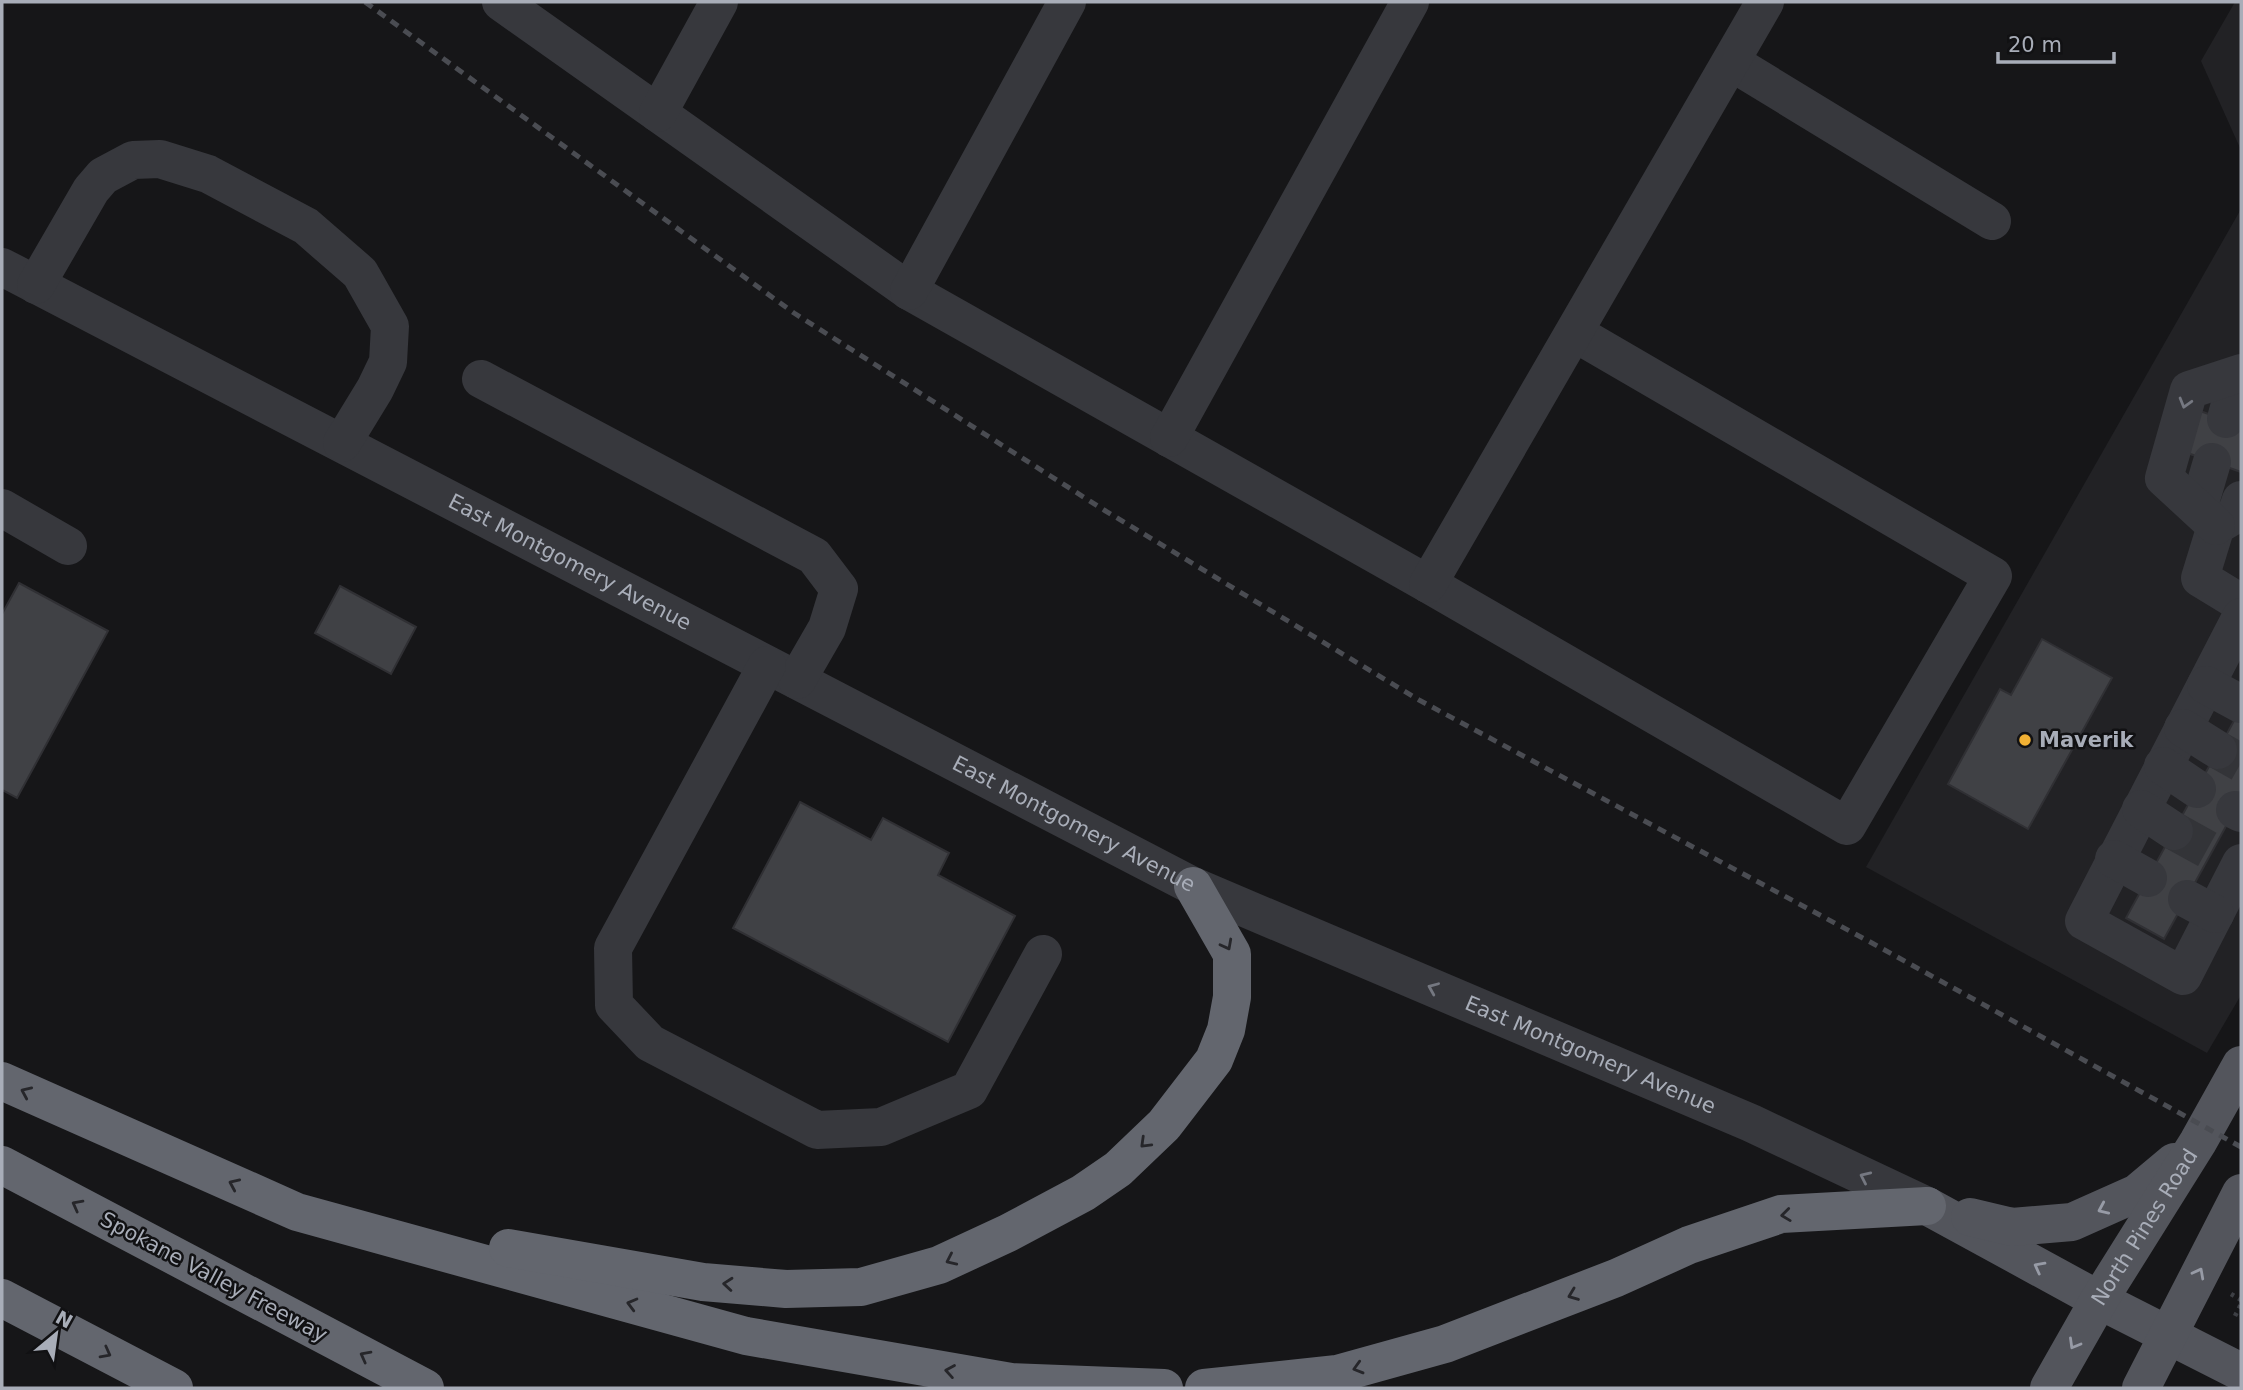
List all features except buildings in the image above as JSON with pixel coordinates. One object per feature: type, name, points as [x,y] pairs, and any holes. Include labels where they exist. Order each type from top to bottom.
[{"type":"highway","points":[[297,1212],[703,1282],[786,1289],[861,1287],[939,1265],[1009,1233],[1083,1194],[1118,1169],[1164,1125],[1214,1060],[1226,1030],[1232,997],[1232,954],[1193,886]]},
{"type":"highway","points":[[2,1082],[297,1212],[747,1336],[1011,1382],[1164,1388]]},
{"type":"highway","name":"Spokane Valley Freeway","points":[[2,1165],[425,1388]]},
{"type":"highway","points":[[1204,1388],[1338,1374],[1445,1344],[1616,1278],[1689,1245],[1781,1214],[1927,1206]]},
{"type":"highway","points":[[2,1298],[174,1388]]},
{"type":"main road","name":"North Pines Road","points":[[2049,1388],[2099,1300],[2198,1142],[2241,1065]]},
{"type":"main road","points":[[1927,1206],[2012,1227],[2072,1222],[2137,1193],[2198,1142]]},
{"type":"main road","points":[[2141,1388],[2241,1193]]},
{"type":"main road","name":"East Montgomery Avenue","points":[[1927,1206],[2099,1300],[2241,1372]]},
{"type":"street","points":[[501,2],[909,291],[1428,584],[1847,826],[1993,576],[1575,333]]},
{"type":"street","points":[[658,113],[719,2]]},
{"type":"street","points":[[909,291],[1067,2]]},
{"type":"street","points":[[1169,438],[1410,2]]},
{"type":"street","points":[[1428,584],[1765,2]]},
{"type":"street","points":[[1731,62],[1992,221]]},
{"type":"street","points":[[36,285],[91,190],[103,176],[133,160],[160,159],[208,174],[306,226],[360,273],[390,326],[388,362],[342,443]]},
{"type":"street","name":"East Montgomery Avenue","points":[[2,267],[1193,886],[1751,1123],[1927,1206]]},
{"type":"street","points":[[2233,515],[2164,478],[2189,390],[2241,373]]},
{"type":"street","points":[[481,379],[814,556],[839,589],[827,628],[782,672],[613,948],[614,1005],[650,1043],[817,1130],[881,1128],[969,1090],[1043,954]]},
{"type":"street","points":[[2212,462],[2199,506],[2233,515]]},
{"type":"street","points":[[2,508],[68,546]]},
{"type":"street","points":[[2233,515],[2200,578],[2241,603]]},
{"type":"street","points":[[2231,861],[2201,906],[2183,976],[2084,920],[2241,617]]},
{"type":"street","points":[[2206,685],[2241,704]]},
{"type":"street","points":[[2183,728],[2218,750]]},
{"type":"street","points":[[2163,766],[2197,789]]},
{"type":"street","points":[[2141,809],[2174,831]]},
{"type":"street","points":[[2114,859],[2148,878]]},
{"type":"path","points":[[2235,1316],[2241,1304]]},
{"type":"shaded area","points":[[2235,2],[2241,2],[2241,150],[2201,61]]},
{"type":"shaded area","points":[[2241,209],[2241,995],[2207,1053],[1866,867]]},
{"type":"tunnel","points":[[2218,750],[2241,763]]},
{"type":"tunnel","points":[[2174,831],[2212,852]]},
{"type":"railway","points":[[365,2],[794,313],[1104,510],[1419,700],[1872,943],[2241,1147]]},
{"type":"place","name":"Maverik","points":[[2025,740]]}]
